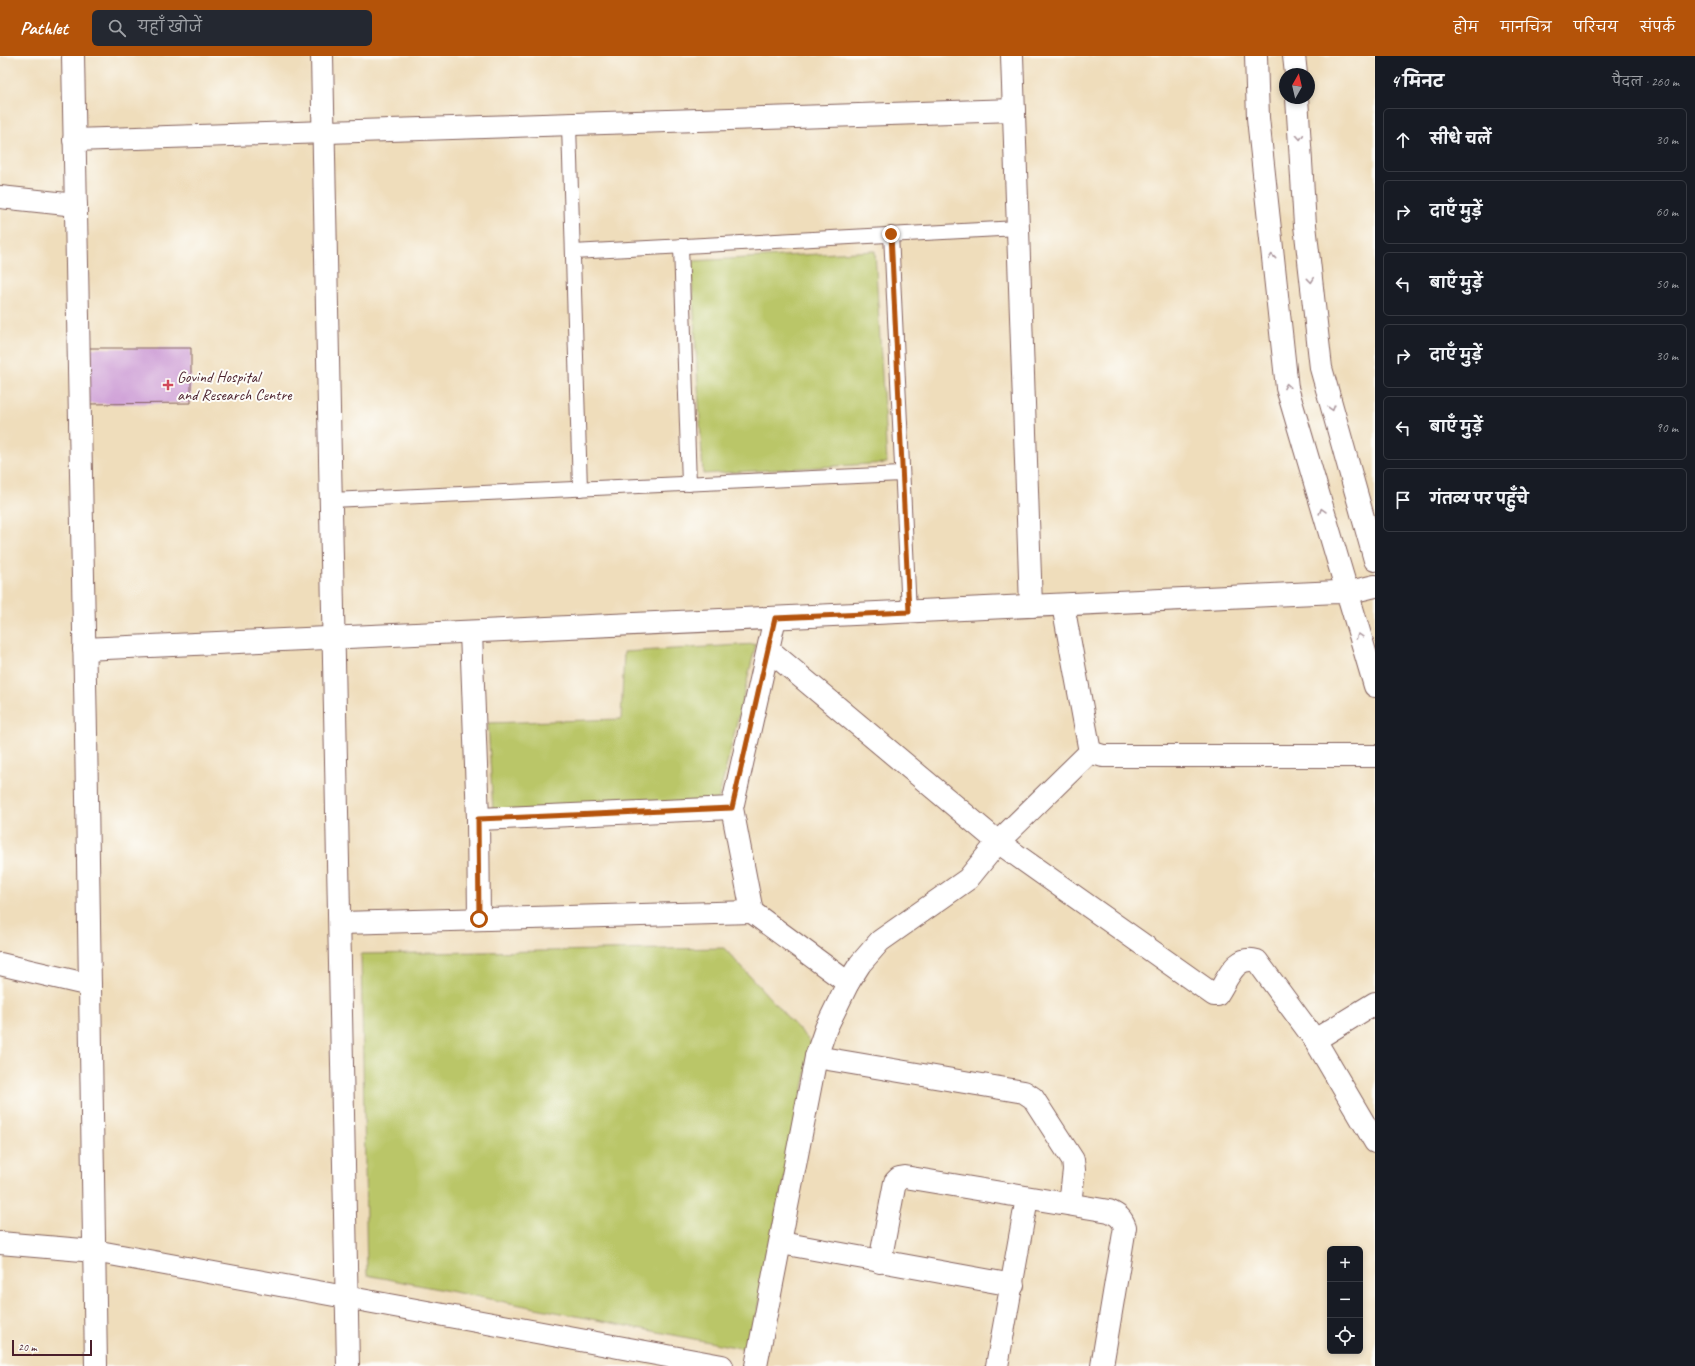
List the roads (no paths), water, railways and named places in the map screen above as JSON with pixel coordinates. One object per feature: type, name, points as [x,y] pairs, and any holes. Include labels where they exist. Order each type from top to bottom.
[{"type":"street","points":[[73,56],[96,1366]]},
{"type":"street","points":[[322,56],[330,500],[341,923],[348,1366]]},
{"type":"street","points":[[1012,56],[1031,606]]},
{"type":"street","points":[[1256,56],[1258,118],[1287,388],[1346,594],[1375,686]]},
{"type":"street","points":[[1294,56],[1295,68]]},
{"type":"street","points":[[1297,104],[1305,225],[1321,368],[1375,560]]},
{"type":"street","points":[[74,140],[1014,110]]},
{"type":"street","points":[[0,197],[76,205]]},
{"type":"street","points":[[84,649],[1031,606],[1330,593],[1346,594],[1375,586]]},
{"type":"street","points":[[1063,605],[1090,752]]},
{"type":"street","points":[[752,912],[732,808],[769,650],[775,618]]},
{"type":"street","points":[[471,632],[478,819],[479,919]]},
{"type":"street","points":[[769,650],[998,842],[1214,995],[1217,995],[1239,962],[1249,958],[1257,961],[1316,1040],[1375,1142]]},
{"type":"street","points":[[1090,752],[1103,756],[1375,756]]},
{"type":"street","points":[[756,1366],[816,1057],[826,1028],[848,983],[860,964],[880,941],[968,880],[998,842],[1090,752]]},
{"type":"street","points":[[478,819],[732,808]]},
{"type":"street","points":[[341,923],[752,912],[848,983]]},
{"type":"street","points":[[0,964],[90,985]]},
{"type":"street","points":[[1316,1040],[1375,1003]]},
{"type":"street","points":[[816,1057],[1024,1092],[1033,1098],[1073,1160],[1074,1170],[1070,1204]]},
{"type":"street","points":[[880,1262],[895,1182],[899,1178],[905,1177],[1109,1211],[1123,1220],[1125,1227],[1102,1366]]},
{"type":"street","points":[[997,1366],[1013,1285],[1027,1198]]},
{"type":"street","points":[[0,1243],[94,1251],[722,1366]]},
{"type":"street","points":[[781,1243],[1013,1285]]},
{"type":"lane","points":[[568,124],[580,489]]},
{"type":"lane","points":[[573,252],[1018,228]]},
{"type":"lane","points":[[891,234],[909,612]]},
{"type":"lane","points":[[681,246],[689,484]]},
{"type":"lane","points":[[330,500],[902,474]]},
{"type":"place","name":"Govind Hospital and Research Centre","points":[[168,385]]}]
